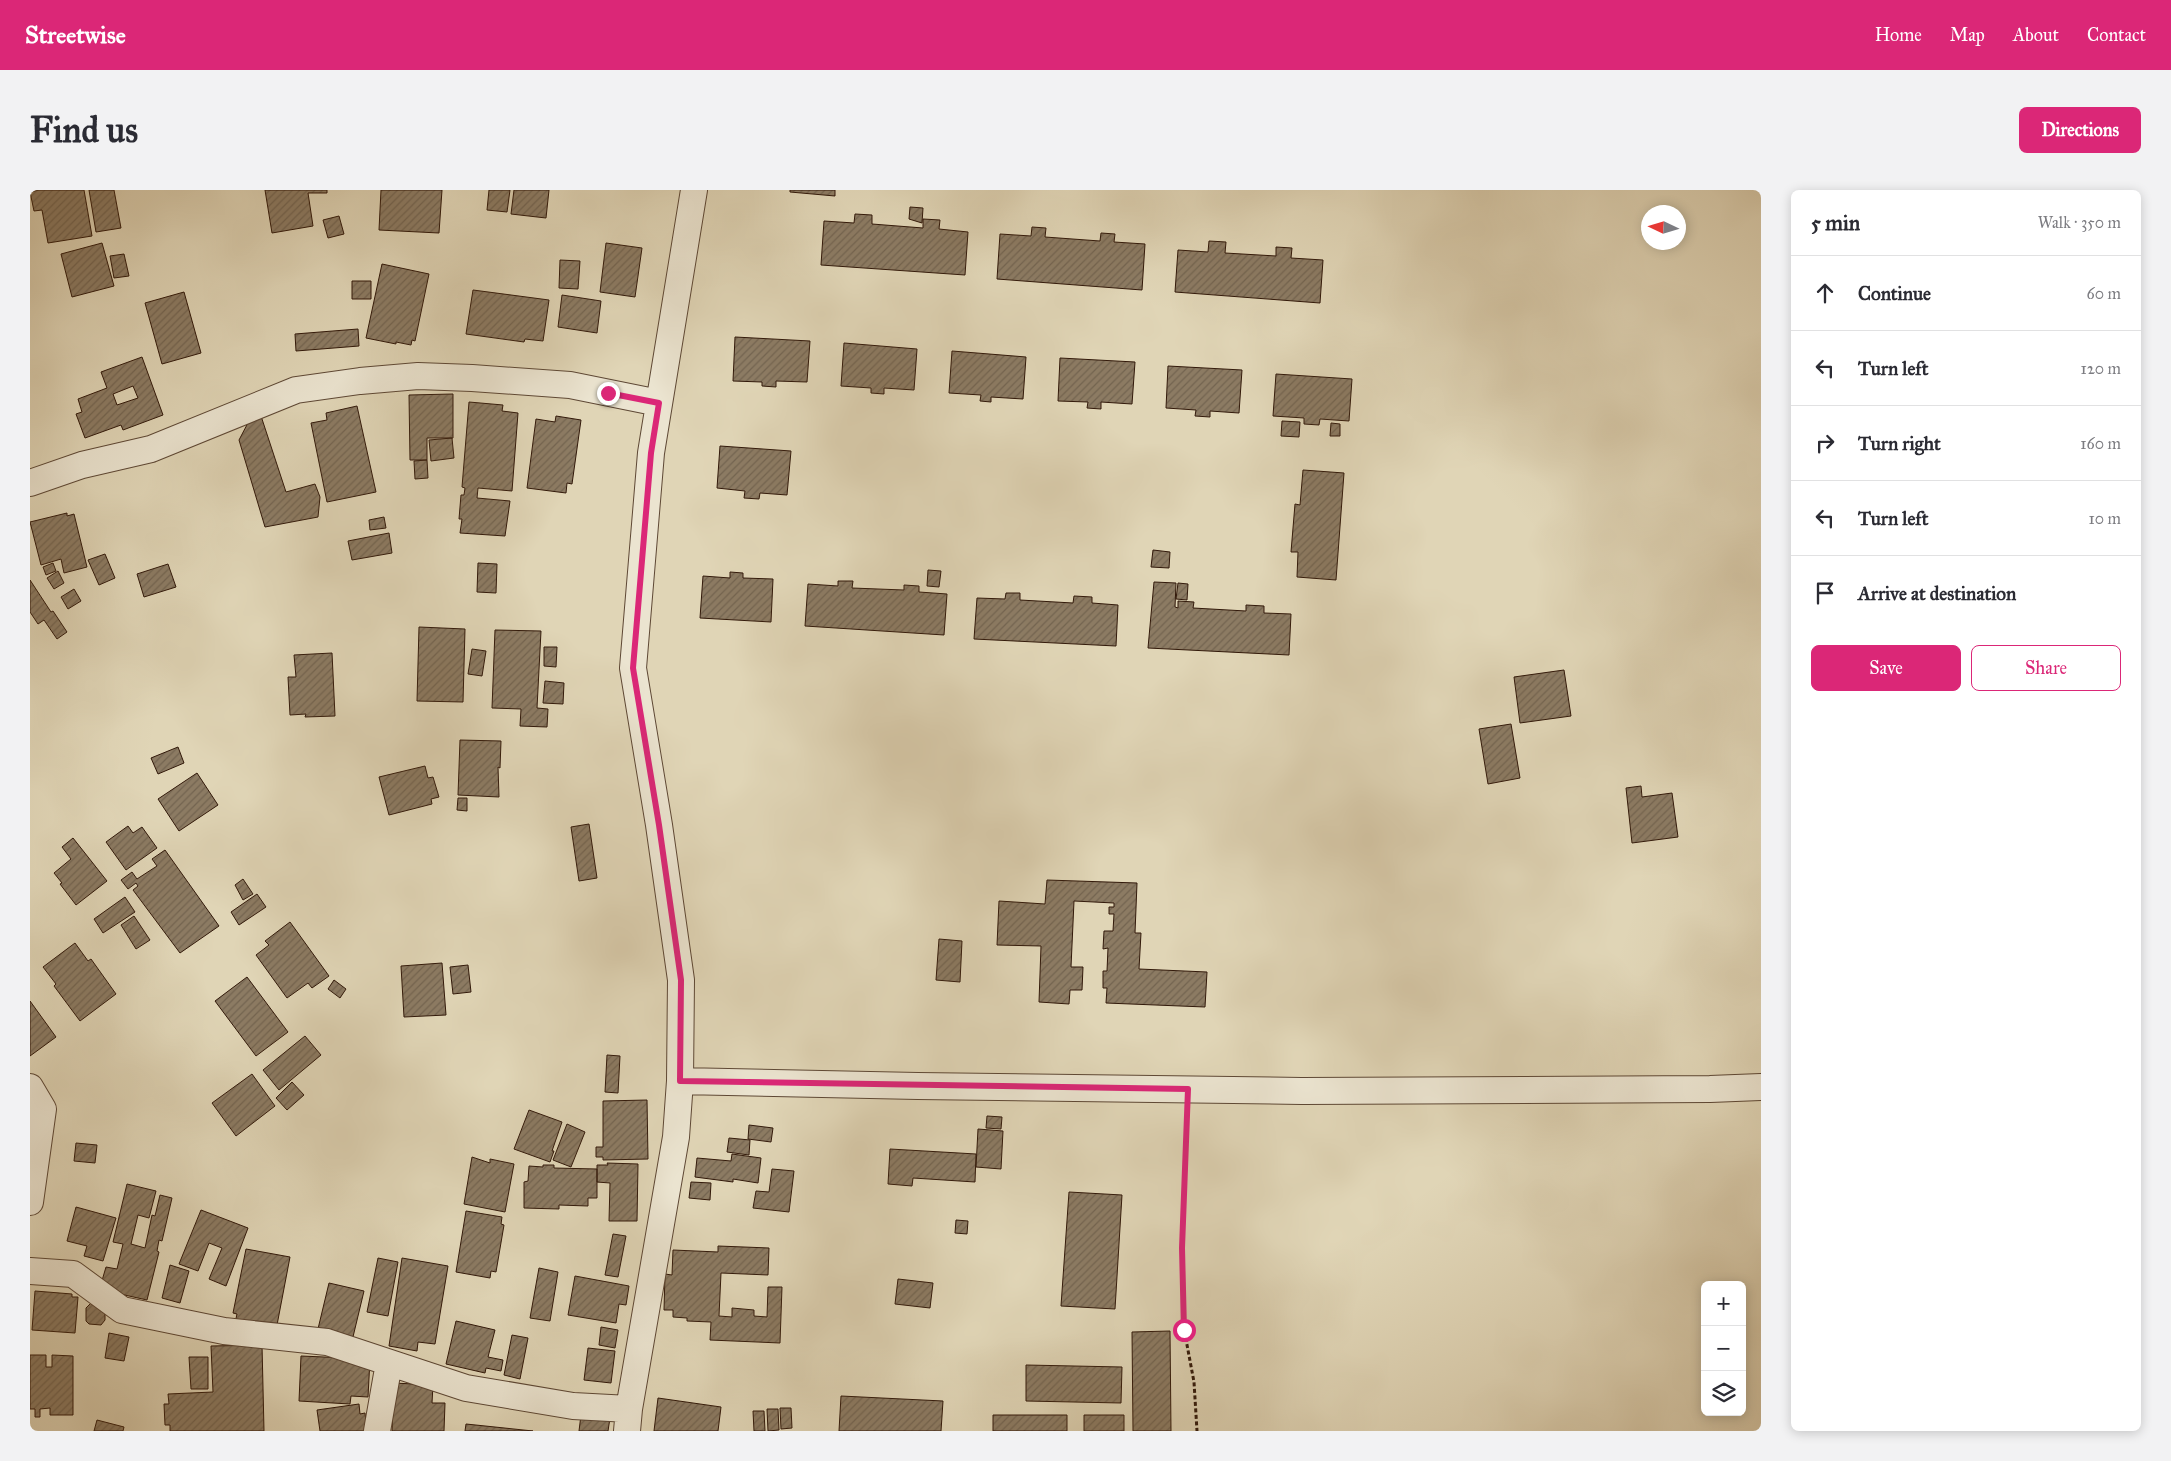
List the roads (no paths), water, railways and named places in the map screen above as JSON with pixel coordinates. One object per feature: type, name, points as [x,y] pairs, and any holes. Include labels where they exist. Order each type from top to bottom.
[{"type":"street","points":[[30,1272],[73,1274],[122,1310],[224,1331],[327,1342],[466,1388],[573,1406],[628,1420],[676,1137],[680,1081],[681,980],[659,825],[633,668],[651,453],[694,190]]},
{"type":"street","points":[[30,483],[82,465],[151,449],[296,390],[360,380],[418,376],[570,385],[659,403]]},
{"type":"street","points":[[680,1081],[1188,1089],[1710,1089],[1761,1087]]},
{"type":"street","points":[[30,1087],[43,1109],[30,1202]]},
{"type":"street","points":[[378,1431],[389,1363]]}]
